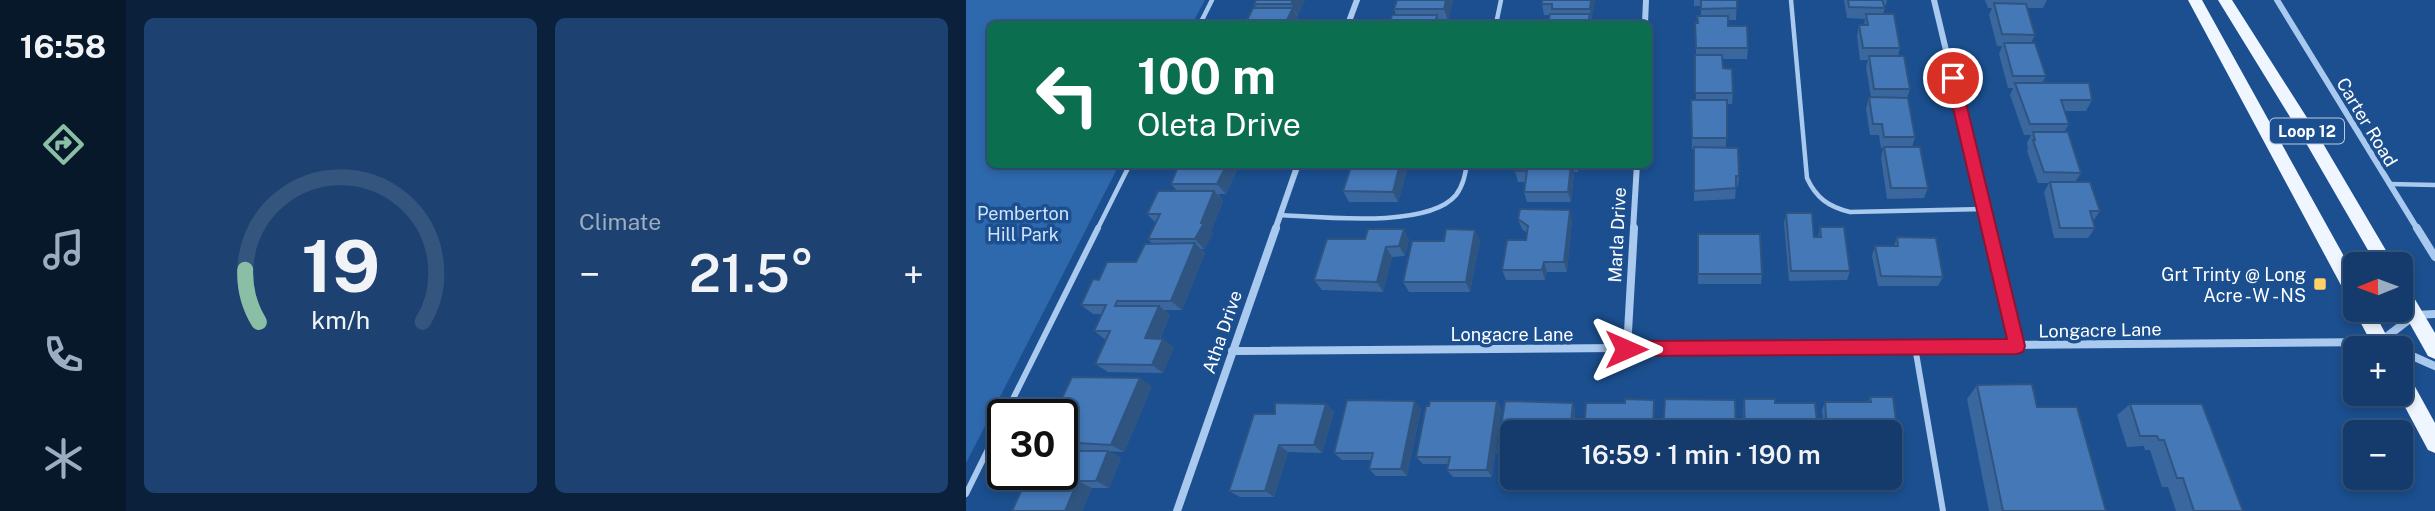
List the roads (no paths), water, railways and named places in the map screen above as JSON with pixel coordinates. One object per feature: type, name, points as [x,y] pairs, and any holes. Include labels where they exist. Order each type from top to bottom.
[{"type":"main road","name":"Loop 12","points":[[2195,0],[2343,272]]},
{"type":"main road","name":"Loop 12","points":[[2225,0],[2378,252]]},
{"type":"main road","points":[[2413,312],[2435,350]]},
{"type":"main road","points":[[2413,402],[2435,443]]},
{"type":"street","points":[[1349,21],[1357,0]]},
{"type":"street","points":[[1645,21],[1646,0]]},
{"type":"street","points":[[1934,0],[2017,346]]},
{"type":"street","name":"Carter Road","points":[[2277,0],[2435,257]]},
{"type":"street","name":"Atha Drive","points":[[1177,511],[1297,168]]},
{"type":"street","name":"Marla Drive","points":[[1626,349],[1637,168]]},
{"type":"street","points":[[2395,336],[2415,315],[2435,314]]},
{"type":"street","name":"Longacre Lane","points":[[1233,351],[2343,346]]},
{"type":"street","points":[[2413,356],[2435,366]]},
{"type":"lane","points":[[1202,21],[1212,0]]},
{"type":"lane","points":[[1497,21],[1501,0]]},
{"type":"lane","points":[[1791,0],[1807,178],[1812,193],[1836,210],[1850,212],[1984,209]]},
{"type":"lane","points":[[1013,399],[1128,168]]},
{"type":"lane","points":[[1280,215],[1398,218],[1429,213],[1453,199],[1464,182],[1466,168]]},
{"type":"lane","points":[[2389,184],[2435,185]]},
{"type":"lane","points":[[1915,348],[1942,511]]},
{"type":"lane","points":[[966,494],[987,451]]},
{"type":"place","name":"Grt Trinty @ Long Acre - W - NS","points":[[2320,284]]},
{"type":"park label","name":"Pemberton Hill Park","points":[[1023,223]]}]
